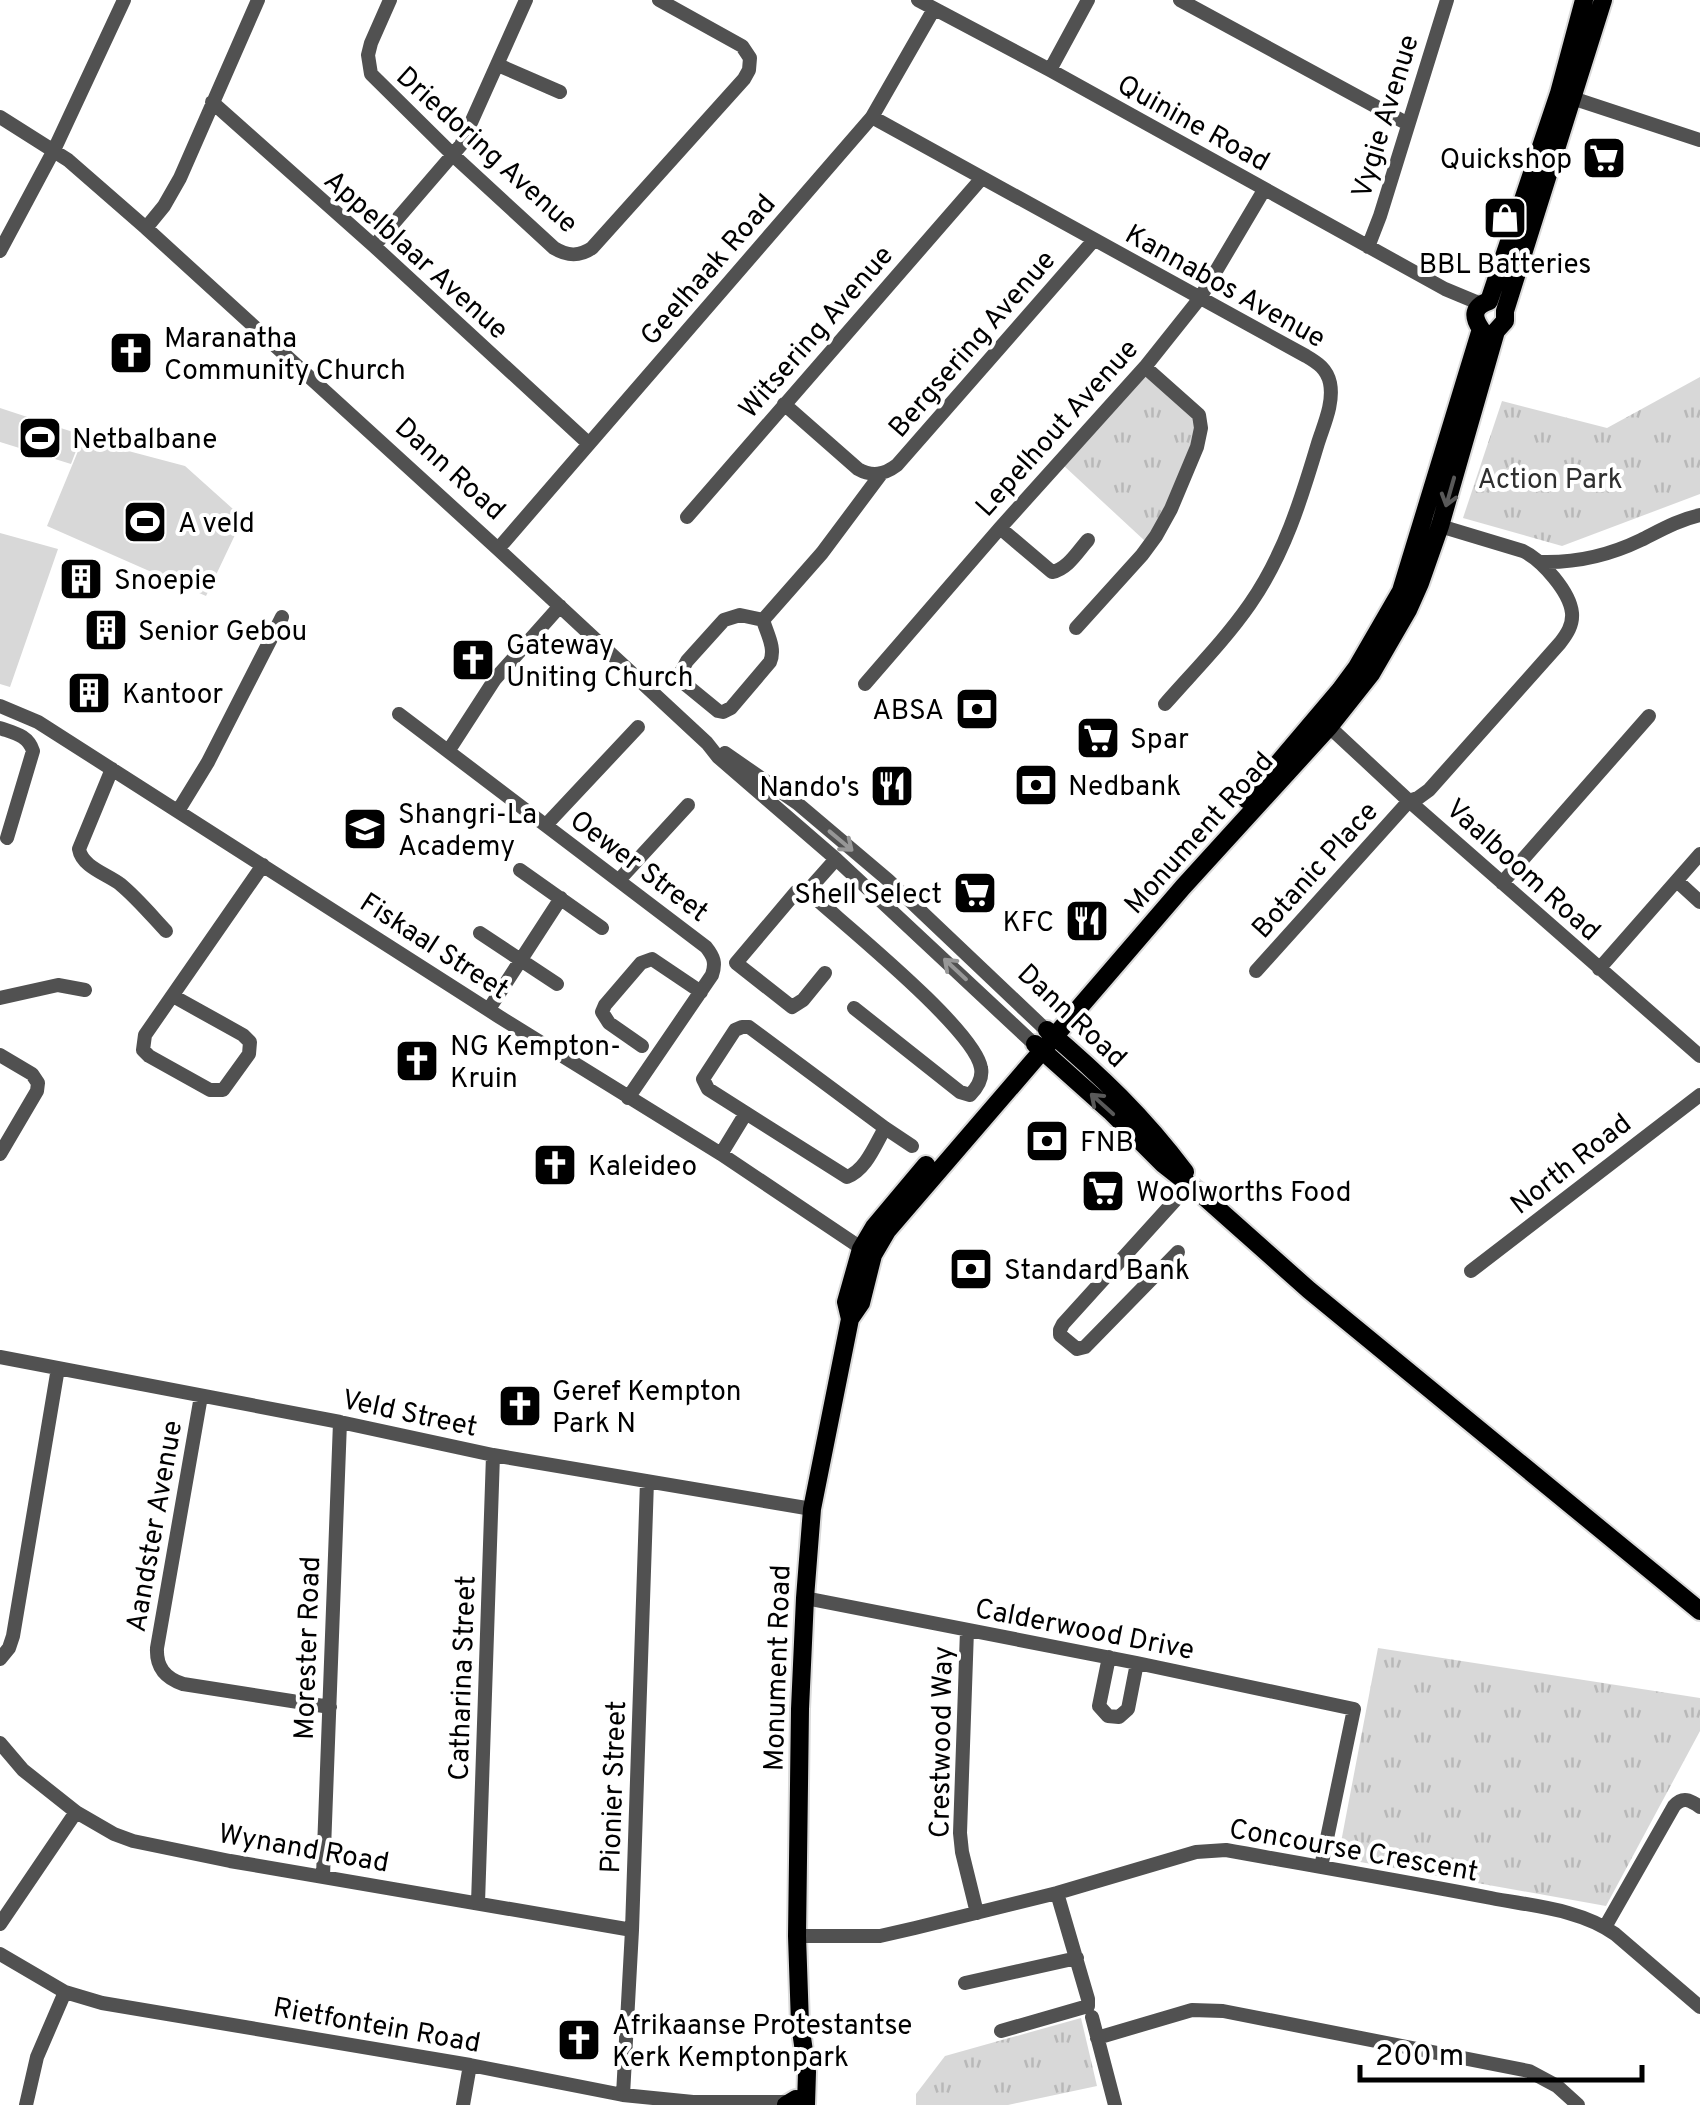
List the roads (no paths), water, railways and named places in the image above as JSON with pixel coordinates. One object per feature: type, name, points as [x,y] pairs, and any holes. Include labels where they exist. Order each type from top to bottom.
[{"type":"main road","name":"Monument Road","points":[[1566,96],[1584,0]]},
{"type":"main road","name":"Monument Road","points":[[1324,722],[1401,590],[1488,316],[1603,0]]},
{"type":"main road","name":"Monument Road","points":[[796,2103],[807,2072],[800,2024],[797,1936],[805,1598],[812,1509],[850,1319],[846,1302],[896,1200],[1324,722],[1355,696],[1386,651],[1415,596],[1440,526],[1488,316]]},
{"type":"main road","points":[[1352,674],[1359,677],[1386,651]]},
{"type":"main road","name":"Dann Road","points":[[1043,1039],[1142,1117],[1194,1189],[1381,1351],[1700,1611]]},
{"type":"street","points":[[0,251],[54,150],[124,0]]},
{"type":"street","points":[[146,228],[180,178],[258,0]]},
{"type":"street","name":"Driedoring Avenue","points":[[390,0],[370,43],[371,74],[558,251],[577,255],[592,248],[744,79],[750,66],[742,46],[659,0]]},
{"type":"street","points":[[374,246],[454,156],[526,0]]},
{"type":"street","name":"Quinine Road","points":[[918,0],[1488,316]]},
{"type":"street","points":[[1050,70],[1088,0]]},
{"type":"street","points":[[1180,0],[1408,124]]},
{"type":"street","name":"Vygie Avenue","points":[[1368,247],[1408,124],[1441,2]]},
{"type":"street","name":"Geelhaak Road","points":[[498,548],[872,118],[934,9]]},
{"type":"street","points":[[498,65],[560,92]]},
{"type":"street","points":[[1566,96],[1700,140]]},
{"type":"street","name":"Appelblaar Avenue","points":[[212,102],[588,444]]},
{"type":"street","points":[[0,117],[54,150]]},
{"type":"street","name":"Kannabos Avenue","points":[[872,118],[1317,362],[1326,372],[1331,396],[1296,514],[1274,565],[1232,628],[1166,704]]},
{"type":"street","name":"Dann Road","points":[[54,150],[146,228],[498,548],[706,742],[718,758],[1043,1039]]},
{"type":"street","name":"Witsering Avenue","points":[[687,517],[982,178]]},
{"type":"street","name":"Lepelhout Avenue","points":[[866,684],[1145,367],[1200,298],[1264,190]]},
{"type":"street","name":"Bergsering Avenue","points":[[763,620],[822,553],[881,474],[896,465],[1094,240]]},
{"type":"street","points":[[1076,628],[1156,536],[1198,447],[1199,414],[1145,367]]},
{"type":"street","name":"Bergsering Avenue","points":[[784,404],[858,469],[881,474]]},
{"type":"street","points":[[1411,560],[1432,527],[1440,526],[1523,551],[1541,562],[1564,562],[1601,556],[1670,524],[1700,515]]},
{"type":"street","points":[[1000,528],[1052,572],[1066,566],[1088,540]]},
{"type":"street","name":"Botanic Place","points":[[1256,971],[1409,800],[1429,790],[1566,634],[1572,620],[1570,604],[1541,562]]},
{"type":"street","points":[[448,750],[495,679],[560,606]]},
{"type":"street","points":[[729,617],[763,620],[772,650],[770,662],[731,708],[718,711],[682,680],[681,672],[729,617]]},
{"type":"street","points":[[178,812],[282,618]]},
{"type":"street","name":"Fiskaal Street","points":[[0,706],[38,722],[721,1154],[839,1233],[870,1248]]},
{"type":"street","name":"Oewer Street","points":[[398,714],[713,955],[712,975],[628,1098]]},
{"type":"street","points":[[1502,883],[1649,716]]},
{"type":"street","name":"Vaalboom Road","points":[[1324,722],[1700,1056]]},
{"type":"street","points":[[546,825],[638,727]]},
{"type":"street","points":[[0,728],[24,737],[33,751],[6,838]]},
{"type":"street","name":"Dann Road","points":[[706,742],[786,796],[873,868],[943,930],[1043,1039]]},
{"type":"street","points":[[112,770],[79,854],[125,888],[166,931]]},
{"type":"street","points":[[619,880],[688,805]]},
{"type":"street","points":[[1599,969],[1700,854]]},
{"type":"street","points":[[825,973],[803,1000],[792,1007],[736,963],[796,892],[812,886],[836,858]]},
{"type":"street","points":[[173,996],[250,1042],[252,1049],[222,1090],[210,1090],[143,1050],[146,1036],[173,996],[263,864]]},
{"type":"street","points":[[520,870],[602,928]]},
{"type":"street","points":[[1677,881],[1700,902]]},
{"type":"street","points":[[812,886],[812,896],[964,1037],[981,1068],[975,1091],[968,1096],[960,1092],[854,1008]]},
{"type":"street","points":[[488,1010],[562,898]]},
{"type":"street","points":[[480,933],[557,984]]},
{"type":"street","points":[[642,1046],[609,1023],[602,1012],[641,963],[652,959],[700,992]]},
{"type":"street","points":[[0,998],[58,985],[85,990]]},
{"type":"street","points":[[885,1128],[861,1168],[847,1177],[708,1088],[704,1077],[732,1034],[742,1026],[749,1028],[912,1146]]},
{"type":"street","points":[[0,1054],[32,1074],[38,1086],[0,1154]]},
{"type":"street","name":"North Road","points":[[1471,1271],[1700,1095]]},
{"type":"street","points":[[721,1154],[746,1113]]},
{"type":"street","points":[[1178,1252],[1085,1347],[1077,1349],[1060,1335],[1064,1324],[1194,1189]]},
{"type":"street","name":"Veld Street","points":[[0,1357],[492,1454],[812,1509]]},
{"type":"street","points":[[0,1659],[13,1636],[58,1368]]},
{"type":"street","name":"Aandster Avenue","points":[[201,1396],[158,1664],[171,1679],[183,1684],[330,1707]]},
{"type":"street","name":"Morester Road","points":[[323,1876],[340,1422]]},
{"type":"street","name":"Catharina Street","points":[[478,1902],[492,1454]]},
{"type":"street","name":"Pionier Street","points":[[624,2095],[647,1481]]},
{"type":"street","name":"Calderwood Drive","points":[[805,1598],[1354,1710],[1321,1868]]},
{"type":"street","name":"Crestwood Way","points":[[967,1630],[960,1833],[977,1913]]},
{"type":"street","points":[[1109,1658],[1099,1706],[1108,1716],[1120,1717],[1128,1709],[1137,1663]]},
{"type":"street","name":"Wynand Road","points":[[0,1743],[23,1770],[76,1812],[114,1834],[148,1846],[632,1930]]},
{"type":"street","points":[[1605,1927],[1674,1806],[1685,1799],[1700,1807]]},
{"type":"street","points":[[0,1924],[76,1812]]},
{"type":"street","name":"Concourse Crescent","points":[[797,1936],[880,1936],[1058,1892],[1182,1856],[1226,1850],[1564,1913],[1605,1927],[1700,2006]]},
{"type":"street","points":[[1002,2031],[1088,2006],[1058,1892]]},
{"type":"street","name":"Rietfontein Road","points":[[0,1954],[65,1992],[113,2004],[470,2065],[651,2102],[796,2103]]},
{"type":"street","points":[[965,1983],[1076,1958]]},
{"type":"street","points":[[26,2105],[37,2057],[65,1992]]},
{"type":"street","points":[[1097,2038],[1192,2010],[1223,2011],[1529,2071],[1557,2086],[1578,2105]]},
{"type":"street","points":[[1092,2017],[1115,2105]]},
{"type":"street","points":[[464,2105],[470,2065]]},
{"type":"place","name":"Quickshop","points":[[1604,158]]},
{"type":"place","name":"BBL Batteries","points":[[1505,218]]},
{"type":"place","name":"Maranatha Community Church","points":[[131,353]]},
{"type":"place","name":"Netbalbane","points":[[40,438]]},
{"type":"place","name":"A veld","points":[[145,522]]},
{"type":"place","name":"Snoepie","points":[[81,579]]},
{"type":"place","name":"Senior Gebou","points":[[106,630]]},
{"type":"place","name":"Gateway Uniting Church","points":[[473,660]]},
{"type":"place","name":"Kantoor","points":[[89,693]]},
{"type":"place","name":"ABSA","points":[[977,709]]},
{"type":"place","name":"Spar","points":[[1098,738]]},
{"type":"place","name":"Nedbank","points":[[1036,785]]},
{"type":"place","name":"Nando's","points":[[892,786]]},
{"type":"place","name":"Shangri-La Academy","points":[[365,829]]},
{"type":"place","name":"Shell Select","points":[[975,893]]},
{"type":"place","name":"KFC","points":[[1087,921]]},
{"type":"place","name":"NG Kempton- Kruin","points":[[417,1061]]},
{"type":"place","name":"FNB","points":[[1047,1141]]},
{"type":"place","name":"Kaleideo","points":[[555,1165]]},
{"type":"place","name":"Woolworths Food","points":[[1103,1191]]},
{"type":"place","name":"Standard Bank","points":[[971,1269]]},
{"type":"place","name":"Geref Kempton Park N","points":[[520,1406]]},
{"type":"place","name":"Afrikaanse Protestantse Kerk Kemptonpark","points":[[579,2040]]},
{"type":"park label","name":"Action Park","points":[[1550,478]]}]
